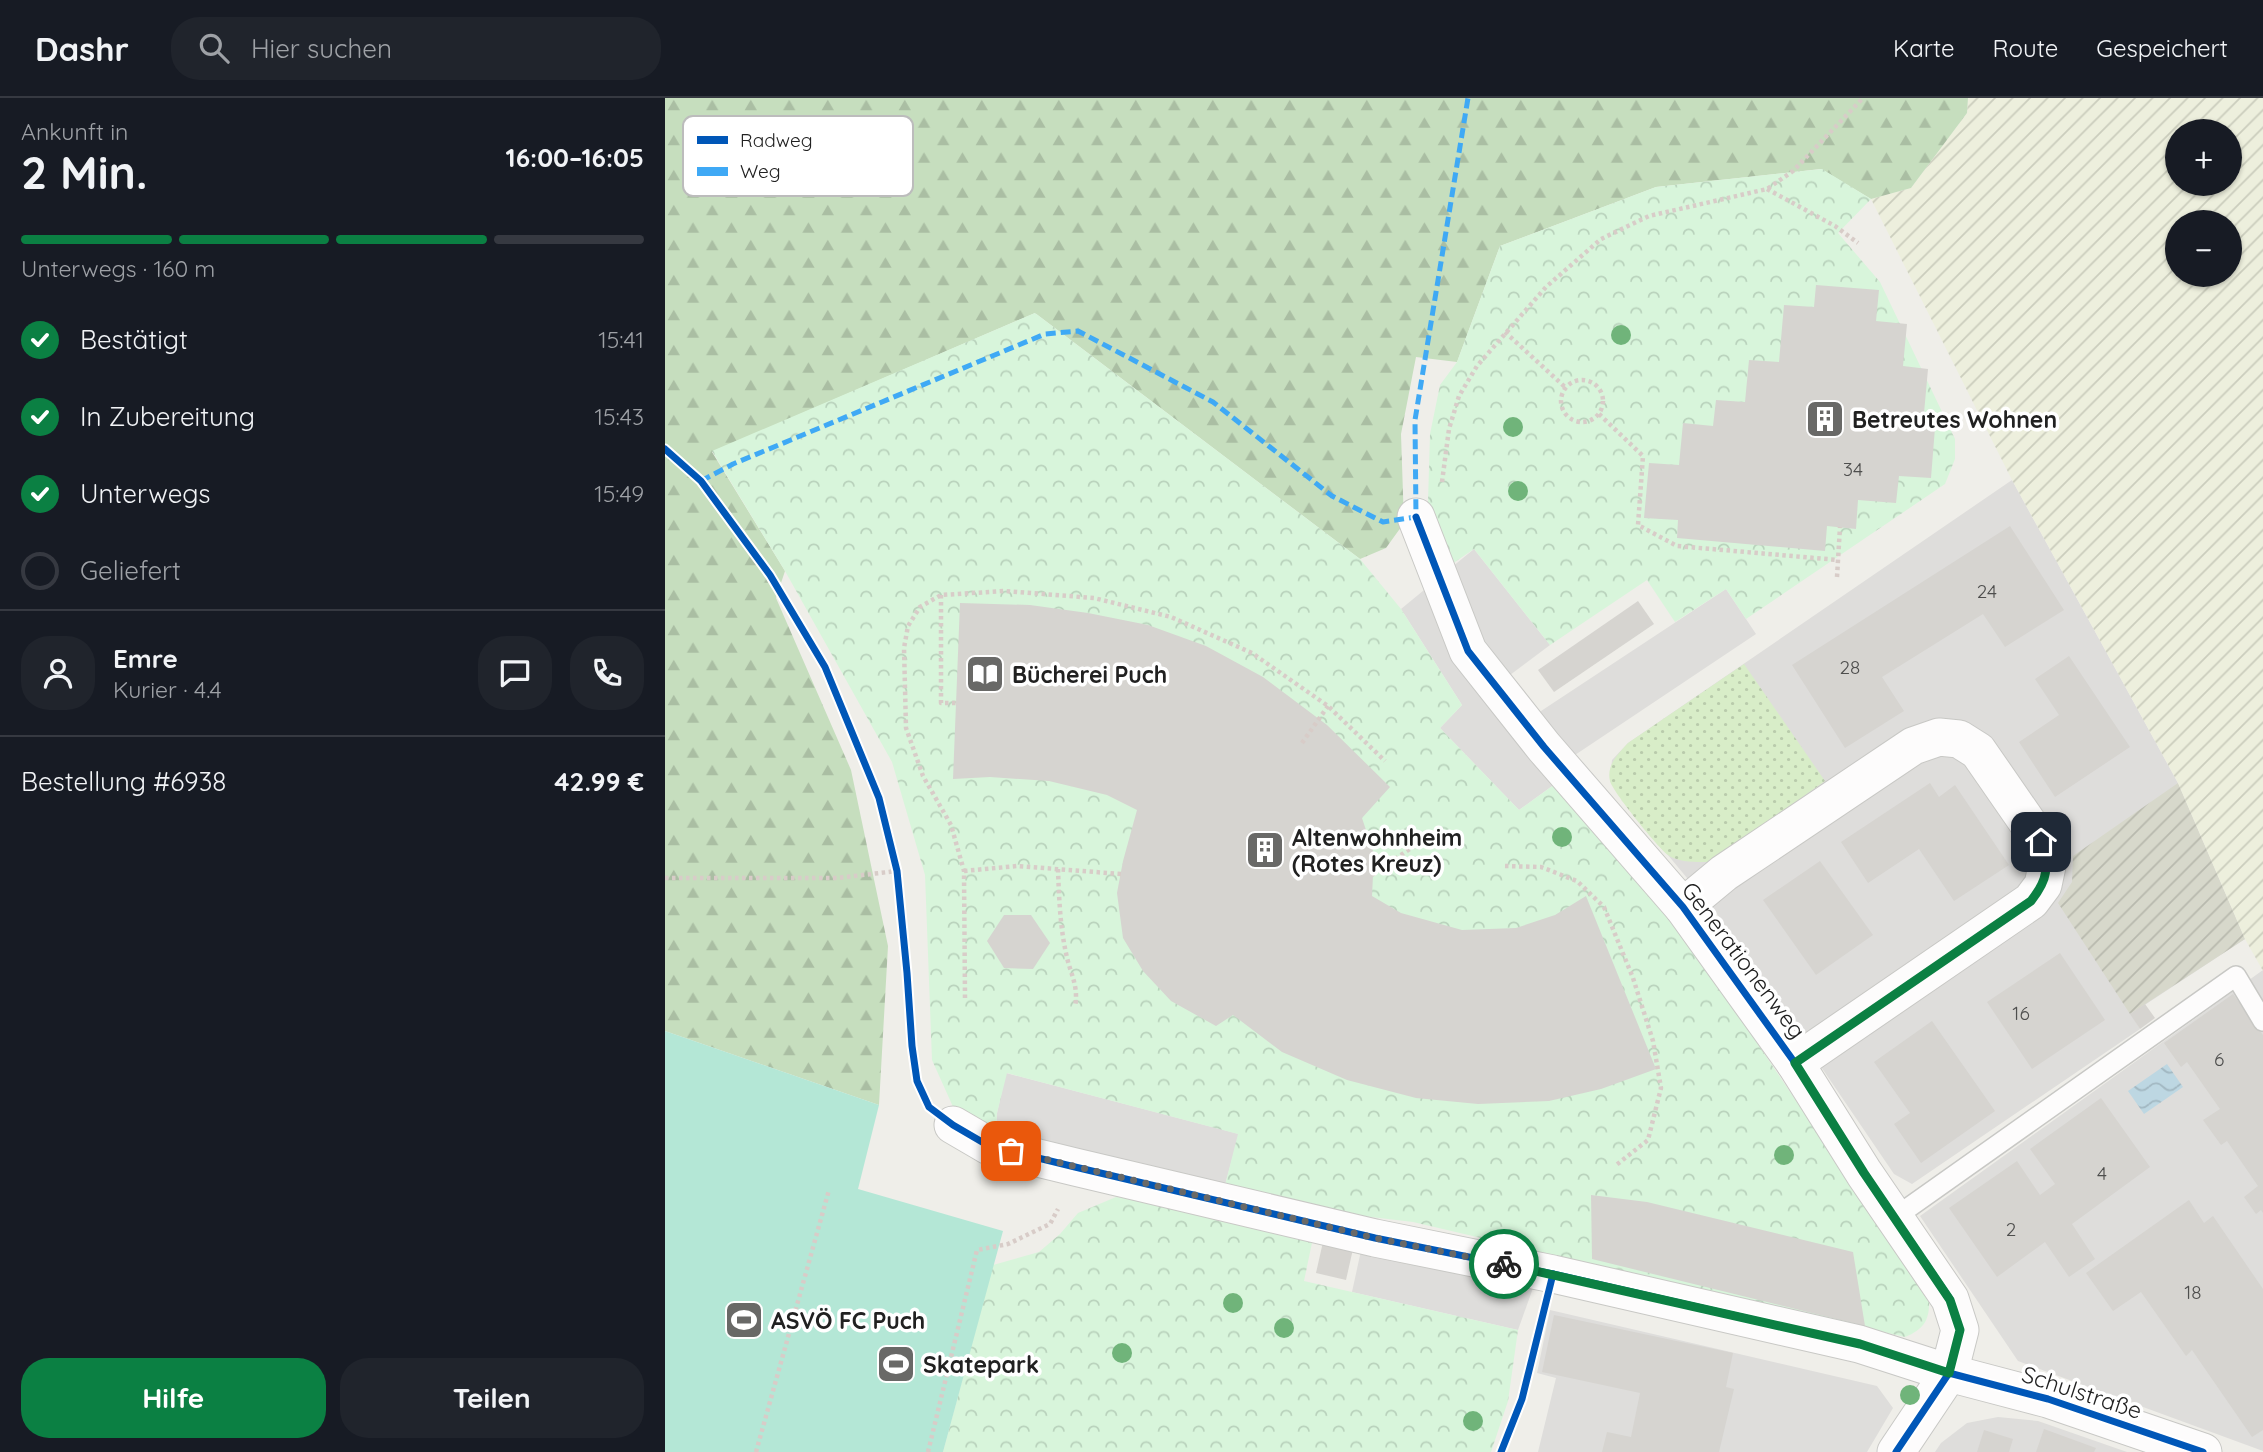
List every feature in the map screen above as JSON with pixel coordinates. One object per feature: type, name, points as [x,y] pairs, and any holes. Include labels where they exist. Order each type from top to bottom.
[{"type":"street","name":"Generationenweg","points":[[1416,517],[1468,651],[1544,747],[1683,907],[1795,1063],[1950,1300],[1960,1330],[1949,1373]]},
{"type":"street","name":"Generationenweg","points":[[1683,907],[1724,873],[1913,746],[1939,737],[1959,740],[1978,751],[2041,842],[2047,866],[2043,885],[2031,901],[1795,1063]]},
{"type":"street","name":"Schulstraße","points":[[953,1125],[989,1146],[1075,1167],[1375,1238],[1553,1274],[1860,1344],[1949,1373],[2048,1399],[2203,1452]]},
{"type":"street","points":[[1896,1452],[1949,1373]]},
{"type":"lane","points":[[1894,1218],[2236,975],[2263,1021]]},
{"type":"path","points":[[1416,517],[1437,503],[1444,476],[1449,429],[1459,396],[1477,366],[1546,287],[1601,239],[1649,216],[1767,189],[1793,171],[1863,98]]},
{"type":"path","points":[[1767,189],[1835,226],[1858,243]]},
{"type":"path","points":[[1505,332],[1566,388]]},
{"type":"path","points":[[1584,381],[1598,387],[1603,400],[1599,414],[1587,422],[1573,420],[1561,404],[1566,388],[1572,383],[1584,381]]},
{"type":"path","points":[[1599,414],[1643,456],[1638,525],[1677,546],[1837,560]]},
{"type":"path","points":[[1837,577],[1840,527]]},
{"type":"path","points":[[965,998],[964,871],[951,825],[923,776],[906,728],[904,648],[908,626],[920,607],[941,594],[1005,591],[1094,598],[1171,618],[1252,653],[1328,706],[1385,761]]},
{"type":"path","points":[[941,594],[941,703],[956,703]]},
{"type":"path","points":[[1303,743],[1328,706]]},
{"type":"path","points":[[1373,875],[1414,846]]},
{"type":"path","points":[[894,859],[898,884]]},
{"type":"path","points":[[964,871],[1017,866],[1121,874]]},
{"type":"path","points":[[1504,866],[1541,867],[1577,881],[1604,907],[1633,978],[1653,1041],[1661,1088],[1648,1140],[1615,1166]]},
{"type":"path","points":[[1058,869],[1066,953],[1077,992],[1075,1007]]},
{"type":"path","points":[[665,878],[837,878],[897,871]]},
{"type":"path","points":[[928,1452],[977,1250],[1008,1244],[1050,1224],[1069,1190],[1075,1167]]},
{"type":"path","points":[[756,1452],[829,1190]]},
{"type":"shaded area","points":[[2012,480],[2178,783],[2245,939],[2131,1014],[2140,1029],[1912,1184],[1894,1174],[1717,914],[1623,801],[1610,781],[1612,760],[1628,743]]},
{"type":"shaded area","points":[[1474,549],[1550,645],[1510,675],[1538,713],[1726,589],[1756,634],[1572,757],[1555,784],[1519,810],[1440,728],[1462,705],[1401,609]]},
{"type":"shaded area","points":[[2178,783],[2245,939],[2130,1014],[2058,903],[2072,882],[2073,856]]},
{"type":"shaded area","points":[[2263,970],[2263,1451],[2018,1361],[1920,1216]]},
{"type":"shaded area","points":[[1006,1073],[1239,1134],[1225,1185],[996,1130]]},
{"type":"shaded area","points":[[1362,1246],[1533,1288],[1518,1330],[1352,1292]]},
{"type":"shaded area","points":[[1550,1310],[1877,1386],[1893,1408],[1867,1452],[1538,1452],[1556,1378],[1537,1373]]},
{"type":"shaded area","points":[[1998,1417],[2038,1421],[2127,1452],[1935,1452],[1941,1443],[1967,1423]]},
{"type":"green space","points":[[665,98],[1968,98],[1967,113],[1911,188],[1871,199],[1821,169],[1656,187],[1500,246],[1457,362],[1416,357],[1401,434],[1404,523],[1386,548],[1360,559],[1035,313],[712,452],[785,571],[776,598],[851,770],[888,946],[879,1105],[665,1031]]},
{"type":"green space","points":[[1968,98],[2263,98],[2263,971],[2245,939],[2178,783],[2012,480],[1871,199],[1911,188],[1967,113]]},
{"type":"green space","points":[[1822,169],[1871,199],[1838,233],[1880,282],[1955,439],[1955,459],[1945,484],[1746,619],[1726,589],[1675,622],[1647,580],[1550,645],[1474,549],[1452,564],[1428,502],[1430,434],[1440,385],[1457,362],[1500,246],[1656,187]]},
{"type":"green space","points":[[1035,313],[1360,559],[1401,609],[1462,705],[1440,728],[1519,810],[1555,784],[1681,930],[1929,1298],[1927,1317],[1922,1327],[1905,1337],[1413,1222],[1329,1212],[1225,1185],[1238,1134],[1007,1073],[997,1113],[996,1130],[954,1109],[932,1060],[925,875],[892,762],[785,571],[712,451]]},
{"type":"green space","points":[[1744,664],[1825,781],[1711,862],[1678,859],[1663,851],[1636,820],[1613,787],[1610,770],[1617,755],[1628,743]]},
{"type":"green space","name":"ASVÖ FC Puch","points":[[665,1031],[879,1105],[858,1189],[1003,1231],[943,1452],[665,1452]]},
{"type":"green space","points":[[1116,1197],[1142,1200],[1313,1238],[1304,1281],[1518,1330],[1508,1401],[1491,1452],[943,1452],[993,1265],[1039,1252],[1060,1234],[1078,1213]]},
{"type":"water","points":[[2167,1064],[2183,1087],[2144,1114],[2128,1091]]},
{"type":"building","name":"Betreutes Wohnen","points":[[1816,285],[1879,290],[1876,321],[1907,324],[1903,366],[1928,369],[1924,413],[1936,415],[1931,478],[1899,476],[1896,503],[1858,500],[1856,529],[1827,526],[1825,551],[1677,538],[1678,520],[1644,518],[1649,463],[1679,465],[1683,423],[1713,426],[1716,400],[1745,402],[1749,360],[1779,362],[1784,305],[1814,307]]},
{"type":"building","points":[[2010,526],[2064,610],[2005,647],[1983,614],[1882,677],[1904,711],[1845,748],[1792,665]]},
{"type":"building","points":[[1638,601],[1654,624],[1554,692],[1538,670]]},
{"type":"building","name":"Altenwohnheim (Rotes Kreuz)","points":[[960,603],[1030,605],[1148,625],[1206,646],[1263,677],[1327,725],[1390,787],[1362,818],[1374,854],[1372,896],[1401,913],[1462,930],[1516,928],[1555,915],[1586,896],[1656,1069],[1601,1089],[1549,1101],[1478,1104],[1416,1098],[1347,1080],[1282,1052],[1233,1015],[1216,1026],[1171,1001],[1143,971],[1123,938],[1117,893],[1137,810],[1107,795],[1049,781],[990,777],[953,779]]},
{"type":"building","points":[[2069,656],[2130,747],[2055,797],[2019,742],[2059,715],[2035,679]]},
{"type":"building","points":[[1930,783],[1939,797],[1955,785],[2009,865],[1954,901],[1919,849],[1868,883],[1841,842]]},
{"type":"building","points":[[1820,861],[1873,935],[1816,975],[1763,900]]},
{"type":"building","points":[[1004,915],[1031,915],[1050,943],[1033,969],[1004,968],[987,941]]},
{"type":"building","points":[[2060,953],[2105,1020],[2032,1069],[1987,1002]]},
{"type":"building","points":[[2233,994],[2263,1035],[2263,1213],[2261,1210],[2256,1214],[2244,1197],[2258,1186],[2227,1141],[2221,1145],[2203,1120],[2220,1109],[2187,1062],[2181,1067],[2164,1043]]},
{"type":"building","points":[[2145,1004],[2155,1018],[2140,1029],[2130,1014]]},
{"type":"building","points":[[1932,1021],[1995,1111],[1921,1163],[1894,1124],[1910,1113],[1874,1062]]},
{"type":"building","points":[[2101,1098],[2150,1167],[2072,1224],[2095,1259],[2069,1277],[2045,1242],[1997,1277],[1949,1208],[2017,1161],[2040,1195],[2055,1184],[2030,1149]]},
{"type":"building","points":[[1591,1195],[1647,1202],[1853,1252],[1865,1326],[1592,1259]]},
{"type":"building","points":[[2189,1200],[2204,1223],[2213,1216],[2263,1289],[2263,1430],[2252,1437],[2192,1350],[2186,1356],[2141,1292],[2113,1311],[2086,1273]]},
{"type":"building","points":[[1323,1242],[1353,1249],[1346,1280],[1316,1273]]},
{"type":"building","points":[[1554,1315],[1733,1353],[1726,1387],[1734,1389],[1719,1452],[1602,1452],[1607,1432],[1631,1437],[1640,1393],[1542,1372]]},
{"type":"building","points":[[2044,1429],[2096,1448],[2094,1452],[2036,1452]]},
{"type":"building","points":[[1984,1430],[2013,1439],[2009,1452],[1977,1452]]},
{"type":"marked path","points":[[701,481],[733,464],[1045,334],[1078,331],[1213,402],[1332,496],[1383,522],[1416,517],[1415,420],[1468,98]]},
{"type":"cycle path","points":[[665,449],[701,481],[770,575],[825,667],[879,798],[897,871],[917,1081],[929,1107],[953,1125],[989,1146],[1075,1167],[1375,1238],[1553,1274],[1859,1344],[1949,1373],[2048,1399],[2203,1452]]},
{"type":"cycle path","points":[[1416,517],[1468,651],[1544,747],[1683,907],[1795,1063],[1864,1173],[1950,1299],[1960,1330],[1949,1373],[1896,1452]]},
{"type":"cycle path","points":[[1501,1452],[1522,1399],[1553,1274]]},
{"type":"way so far","points":[[1011,1151],[1375,1238],[1504,1264]]},
{"type":"place","name":"Betreutes Wohnen","points":[[1825,419]]},
{"type":"place","name":"Bücherei Puch","points":[[985,674]]},
{"type":"place","name":"Altenwohnheim (Rotes Kreuz)","points":[[1265,850]]},
{"type":"place","name":"ASVÖ FC Puch","points":[[744,1320]]},
{"type":"place","name":"Skatepark","points":[[896,1364]]},
{"type":"route","points":[[1504,1264],[1860,1344],[1949,1373],[1960,1330],[1950,1300],[1864,1173],[1795,1063],[2031,901],[2043,885],[2047,866],[2041,842]]}]
